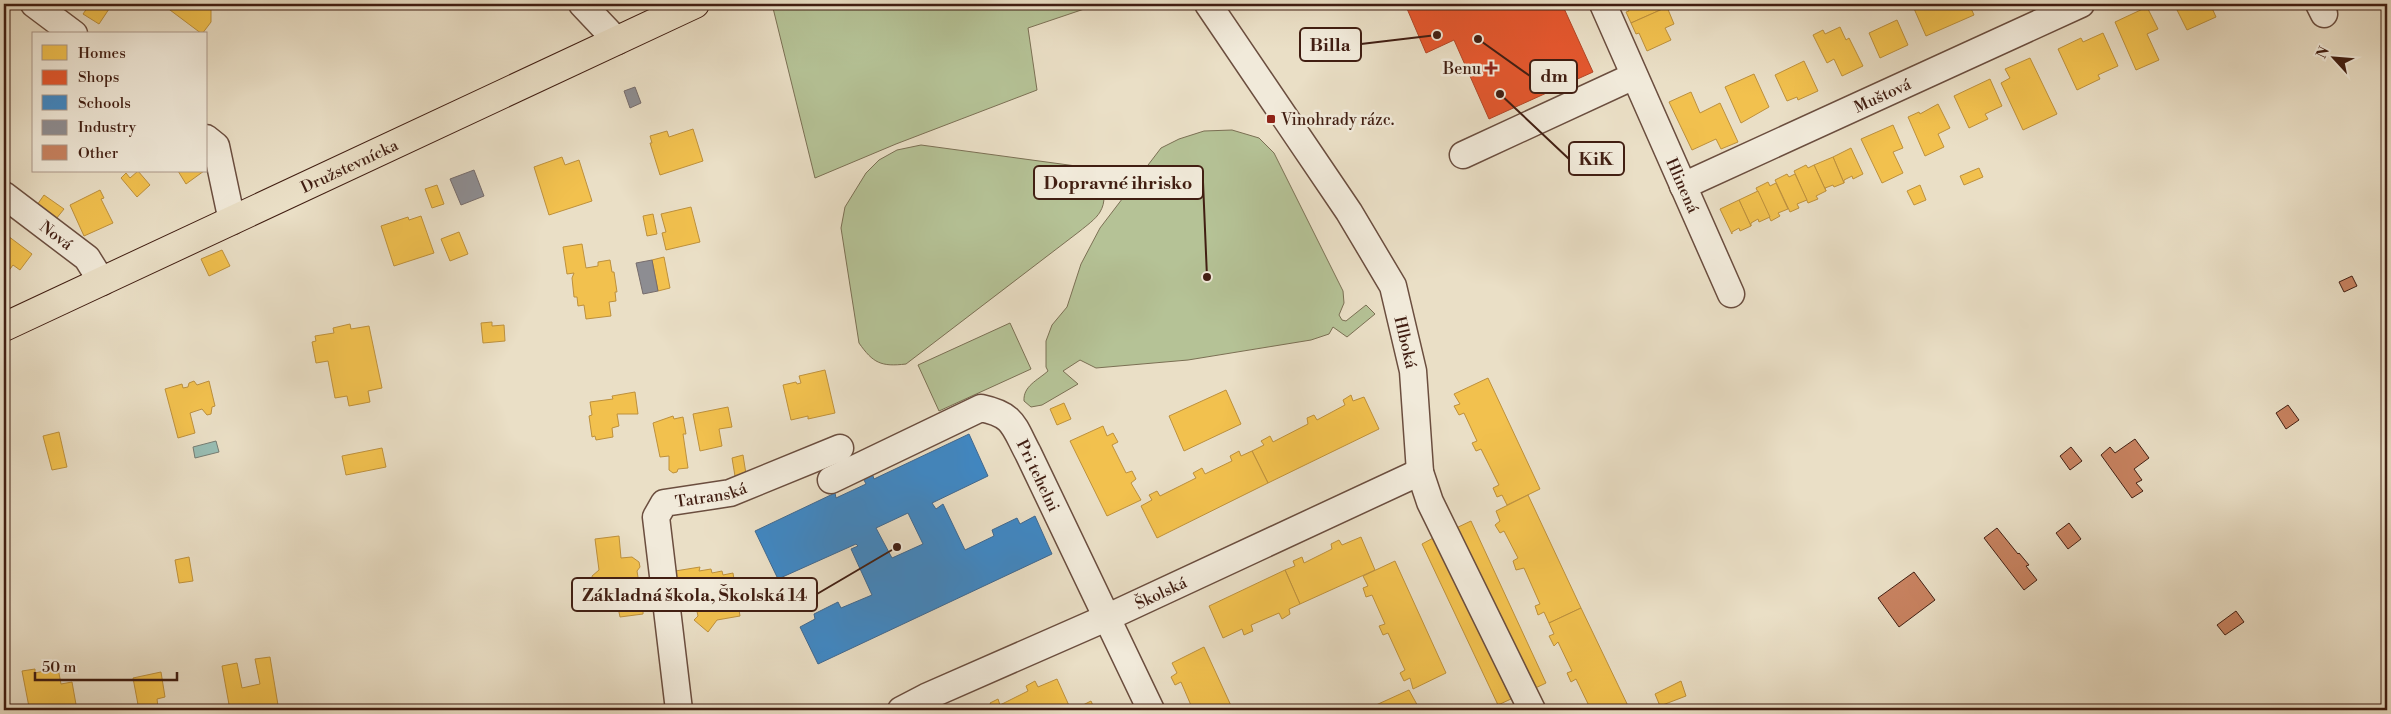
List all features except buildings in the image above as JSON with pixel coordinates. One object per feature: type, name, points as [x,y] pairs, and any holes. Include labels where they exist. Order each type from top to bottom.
[{"type":"main road","name":"Družstevnícka","points":[[4,327],[696,4]]},
{"type":"street","points":[[34,4],[71,32]]},
{"type":"street","points":[[582,4],[617,41]]},
{"type":"street","name":"Hlboká","points":[[1208,4],[1349,212],[1393,286],[1412,371],[1420,472],[1430,502],[1532,710]]},
{"type":"street","name":"Hlinená","points":[[1603,4],[1731,294]]},
{"type":"street","name":"Muštová","points":[[1683,186],[2080,4]]},
{"type":"street","points":[[1463,155],[1634,76]]},
{"type":"street","points":[[208,140],[216,146],[232,221]]},
{"type":"street","name":"Nová","points":[[4,195],[87,258],[102,282]]},
{"type":"street","name":"Pri tehelni","points":[[831,480],[981,408],[1000,412],[1010,420],[1028,453],[1151,710]]},
{"type":"street","name":"Tatranská","points":[[679,710],[656,517],[664,503],[730,493],[840,448]]},
{"type":"street","name":"Školská","points":[[901,710],[926,697],[1106,618],[1420,472]]},
{"type":"green space","points":[[772,4],[1099,4],[1028,28],[1037,90],[896,144],[815,178]]},
{"type":"green space","points":[[1232,130],[1259,138],[1274,153],[1343,291],[1344,303],[1339,315],[1342,320],[1346,321],[1366,305],[1375,314],[1347,337],[1333,327],[1329,334],[1311,340],[1188,360],[1096,368],[1080,360],[1063,371],[1078,384],[1042,405],[1031,407],[1024,401],[1024,396],[1029,387],[1048,371],[1046,367],[1046,341],[1052,325],[1067,307],[1081,264],[1100,228],[1161,148],[1179,139],[1204,131]]},
{"type":"green space","points":[[921,145],[1076,166],[1095,178],[1104,197],[1103,205],[1098,215],[1088,225],[906,364],[890,365],[873,359],[859,343],[841,228],[845,207],[866,173],[879,160],[897,150]]},
{"type":"green space","points":[[1010,323],[1031,369],[939,411],[918,365]]},
{"type":"water","points":[[216,441],[219,452],[195,458],[193,447]]},
{"type":"place","name":"Billa","points":[[1437,35]]},
{"type":"place","name":"dm","points":[[1478,39]]},
{"type":"place","name":"Benu","points":[[1491,68]]},
{"type":"place","name":"KiK","points":[[1500,94]]},
{"type":"place","name":"Vinohrady rázc.","points":[[1271,119]]},
{"type":"place","name":"Dopravné ihrisko","points":[[1207,277]]},
{"type":"place","name":"Základná škola, Školská 14","points":[[897,547]]}]
